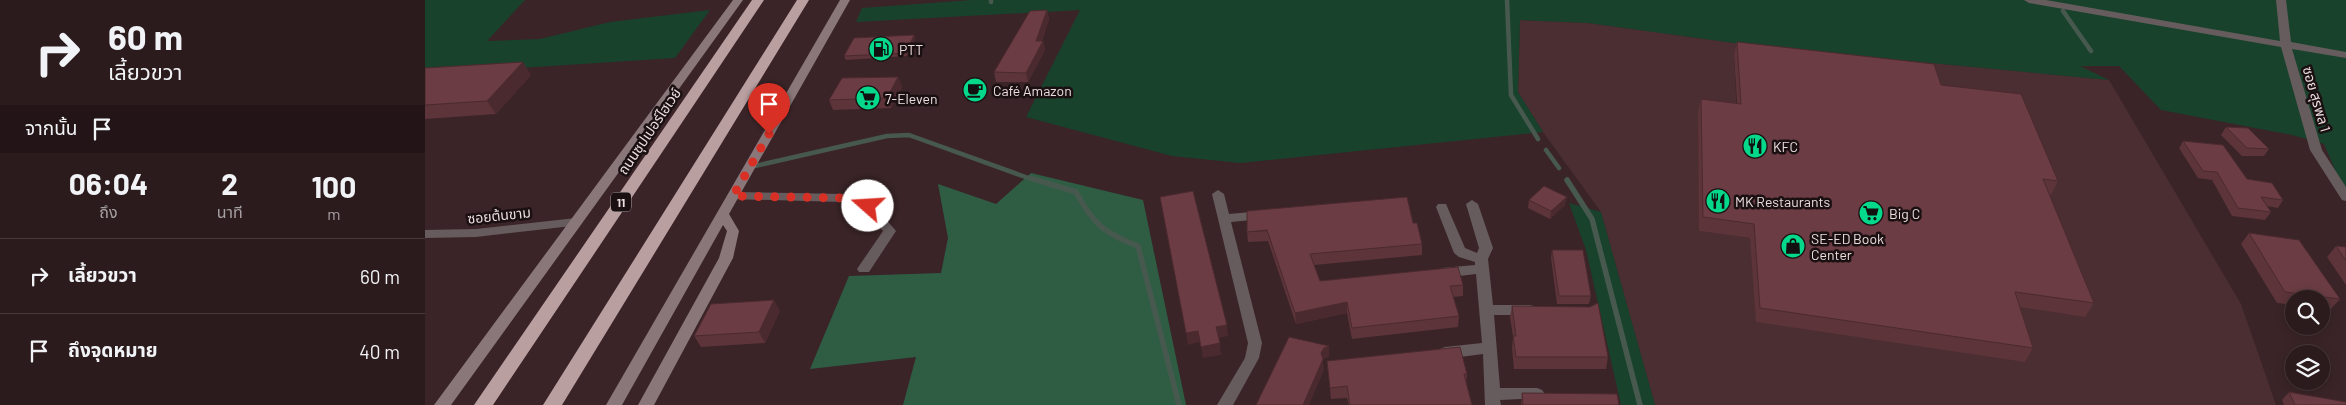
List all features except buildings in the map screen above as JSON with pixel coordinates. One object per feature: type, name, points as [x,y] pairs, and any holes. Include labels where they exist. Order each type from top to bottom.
[{"type":"highway","name":"ถนนซุปเปอร์ไฮเวย์","points":[[483,405],[759,0]]},
{"type":"highway","points":[[552,405],[803,0]]},
{"type":"main road","points":[[441,405],[738,0]]},
{"type":"main road","points":[[614,405],[845,0]]},
{"type":"main road","points":[[646,405],[726,258],[733,231],[723,214]]},
{"type":"main road","points":[[619,405],[639,361]]},
{"type":"street","points":[[2029,0],[2346,55]]},
{"type":"street","name":"ซอย สุรพล 1","points":[[2281,0],[2286,45],[2316,150],[2346,197]]},
{"type":"street","points":[[1218,194],[1255,343],[1252,358],[1225,405]]},
{"type":"street","points":[[733,196],[844,198],[868,206],[890,231],[863,269]]},
{"type":"street","points":[[1471,204],[1486,248],[1481,264],[1490,348],[1493,400],[1551,394]]},
{"type":"street","points":[[1441,207],[1459,250],[1481,264]]},
{"type":"street","points":[[1225,219],[1272,214]]},
{"type":"street","name":"ซอยต้นขาม","points":[[425,234],[476,233],[576,222]]},
{"type":"street","points":[[1425,275],[1481,264]]},
{"type":"street","points":[[1486,310],[1541,310]]},
{"type":"street","points":[[1433,354],[1490,348]]},
{"type":"shaded area","points":[[1520,20],[1588,23],[1763,47],[2109,80],[2241,304],[2276,405],[1655,405],[1601,212],[1543,132],[1518,92]],"holes":[[[1734,55],[2051,194],[2036,193],[2007,306],[1750,238],[1700,231],[1698,112],[1737,117]]]},
{"type":"green space","points":[[425,0],[525,0],[487,41],[540,39],[610,22],[710,10],[675,58],[425,74]]},
{"type":"green space","points":[[972,0],[2346,0],[2346,187],[2336,172],[2324,144],[2292,135],[2161,110],[2119,66],[2080,66],[2109,80],[1763,47],[1588,23],[1520,20],[1518,92],[1543,132],[1240,163],[1172,156],[1026,117],[1080,10],[856,22],[862,8]]},
{"type":"green space","points":[[1031,173],[1143,200],[1186,405],[903,405],[916,357],[810,369],[849,276],[941,273],[948,238],[938,184],[996,204]]},
{"type":"green space","points":[[1569,203],[1601,212],[1655,405],[1621,405],[1586,250]]},
{"type":"waterway","points":[[1507,0],[1511,95],[1538,139]]},
{"type":"waterway","points":[[2063,11],[2091,51]]},
{"type":"waterway","points":[[755,166],[887,136],[909,135],[1034,180]]},
{"type":"waterway","points":[[1546,150],[1559,168]]},
{"type":"waterway","points":[[1030,178],[1076,192],[1094,220],[1116,237],[1138,246],[1179,405]]},
{"type":"waterway","points":[[1567,180],[1592,219],[1640,405]]},
{"type":"place","name":"PTT","points":[[881,49]]},
{"type":"place","name":"Café Amazon","points":[[975,90]]},
{"type":"place","name":"7-Eleven","points":[[868,98]]},
{"type":"place","name":"KFC","points":[[1755,146]]},
{"type":"place","name":"MK Restaurants","points":[[1718,201]]},
{"type":"place","name":"Big C","points":[[1871,213]]},
{"type":"place","name":"SE-ED Book Center","points":[[1793,246]]},
{"type":"route","points":[[769,134],[733,196],[844,198],[868,206]]}]
